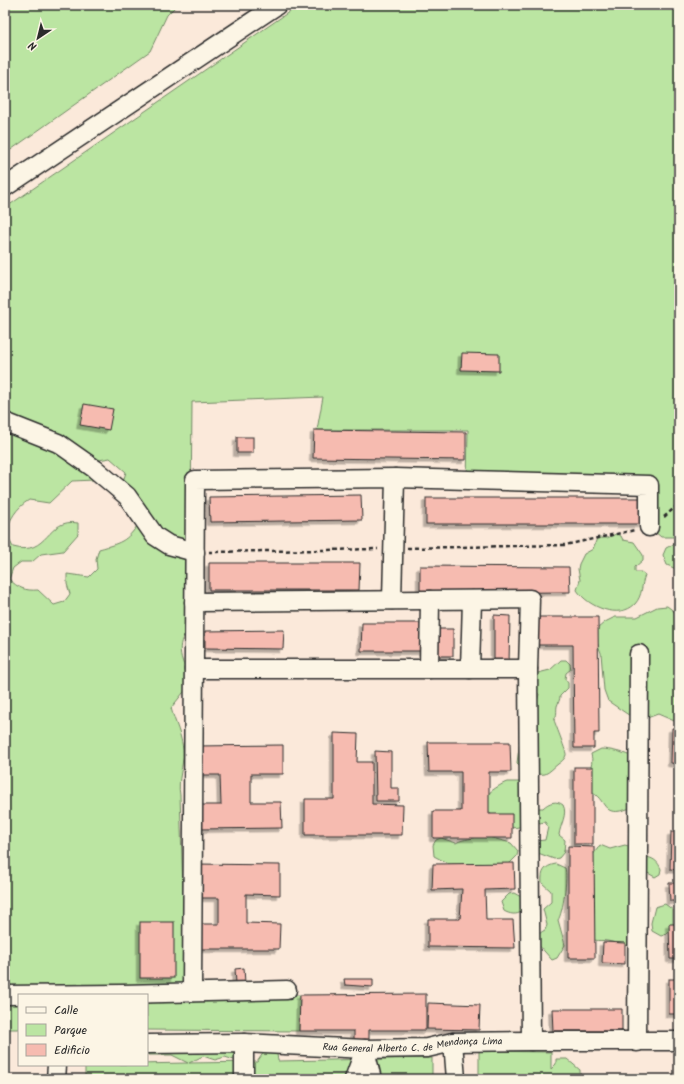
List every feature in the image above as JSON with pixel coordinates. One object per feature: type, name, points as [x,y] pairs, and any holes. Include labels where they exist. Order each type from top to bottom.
[{"type":"street","points":[[5,187],[277,5]]},
{"type":"street","points":[[5,422],[58,443],[95,469],[127,496],[155,536],[169,545],[195,552]]},
{"type":"street","points":[[392,600],[395,478]]},
{"type":"street","points":[[192,992],[195,480],[395,478],[649,485],[649,527]]},
{"type":"street","points":[[194,602],[530,599],[528,669],[531,1040]]},
{"type":"street","points":[[429,669],[430,600]]},
{"type":"street","points":[[470,669],[472,600]]},
{"type":"street","points":[[637,1042],[638,654]]},
{"type":"street","points":[[194,669],[528,669]]},
{"type":"street","points":[[122,994],[287,990]]},
{"type":"street","points":[[5,995],[18,995]]},
{"type":"street","name":"Rua General Alberto C. de Mendonça Lima","points":[[148,1044],[244,1043],[365,1049],[427,1048],[453,1042],[531,1040],[679,1042]]},
{"type":"street","points":[[453,1042],[456,1079]]},
{"type":"street","points":[[244,1043],[244,1079]]},
{"type":"street","points":[[354,1079],[365,1049]]},
{"type":"street","points":[[365,1049],[372,1079]]},
{"type":"street","points":[[56,1079],[57,1066]]},
{"type":"path","points":[[195,552],[565,545],[649,527],[656,524],[679,504]]},
{"type":"green space","points":[[5,5],[177,5],[167,15],[150,51],[5,154]]},
{"type":"green space","points":[[299,5],[679,5],[679,537],[661,537],[649,527],[652,482],[467,482],[468,430],[317,430],[323,397],[192,402],[190,628],[181,641],[180,648],[182,661],[191,683],[171,708],[180,734],[183,751],[179,789],[186,991],[190,999],[300,995],[299,1031],[148,1030],[148,994],[18,994],[18,1029],[5,1029],[5,208]],"holes":[[[110,458],[126,472],[123,482],[142,519],[124,540],[99,549],[96,559],[97,569],[89,577],[67,574],[67,584],[70,594],[64,602],[54,605],[38,590],[22,588],[9,579],[13,568],[21,562],[32,562],[41,554],[63,551],[78,534],[78,523],[67,523],[59,526],[34,547],[25,549],[13,547],[6,534],[11,519],[24,503],[29,500],[49,503],[72,481],[94,480],[95,469],[99,460]]]},
{"type":"green space","points":[[616,534],[621,536],[623,540],[634,542],[643,555],[643,560],[635,567],[635,572],[641,572],[645,575],[638,601],[628,609],[621,611],[613,611],[596,606],[588,602],[577,590],[580,580],[578,569],[584,554],[593,549],[597,538],[607,538]]},
{"type":"green space","points":[[679,543],[679,568],[676,569],[667,565],[663,555],[666,548]]},
{"type":"green space","points":[[667,606],[679,615],[679,625],[676,629],[679,639],[679,723],[658,714],[636,720],[608,701],[604,690],[601,653],[597,642],[597,629],[605,622],[615,617],[637,617],[657,607]]},
{"type":"green space","points":[[561,660],[566,660],[570,664],[571,669],[566,673],[565,679],[568,683],[568,688],[560,696],[554,720],[566,755],[563,760],[547,773],[534,773],[526,770],[517,763],[519,747],[533,700],[538,699],[539,694],[534,690],[534,674],[550,670]]},
{"type":"green space","points":[[601,749],[626,754],[632,757],[630,808],[620,811],[609,810],[596,795],[590,792],[588,783],[592,763],[591,754]]},
{"type":"green space","points":[[507,782],[521,782],[538,808],[543,808],[553,802],[561,803],[563,805],[565,812],[559,835],[565,840],[564,852],[559,858],[554,859],[538,853],[536,841],[545,840],[548,827],[545,822],[540,823],[538,821],[512,828],[503,825],[492,815],[487,806],[487,796],[493,790]]},
{"type":"green space","points":[[481,835],[511,843],[518,851],[517,856],[509,864],[449,864],[434,856],[433,845],[436,840],[441,838],[456,843]]},
{"type":"green space","points":[[600,845],[610,849],[625,845],[630,847],[631,943],[628,945],[594,940],[593,855]]},
{"type":"green space","points":[[647,857],[656,861],[661,869],[660,874],[655,877],[646,872],[643,862]]},
{"type":"green space","points":[[556,864],[565,868],[566,872],[563,903],[558,920],[565,945],[557,958],[552,960],[537,943],[537,941],[539,935],[545,930],[547,925],[543,909],[551,902],[551,891],[542,883],[542,876],[546,868]]},
{"type":"green space","points":[[514,893],[521,897],[522,911],[520,913],[511,914],[504,911],[501,902],[509,894]]},
{"type":"green space","points":[[665,904],[673,910],[673,926],[667,934],[661,936],[652,931],[651,923],[655,907]]},
{"type":"green space","points":[[239,1044],[237,1061],[225,1057],[215,1060],[203,1056],[189,1063],[257,1062],[264,1052],[274,1050],[277,1054],[278,1061],[432,1058],[432,1079],[85,1079],[85,1066],[148,1066],[148,1064],[188,1063],[172,1055],[148,1055],[148,1045]]},
{"type":"green space","points":[[479,1051],[551,1052],[551,1069],[556,1064],[556,1059],[567,1059],[580,1070],[580,1075],[576,1079],[479,1079]]},
{"type":"building","points":[[462,353],[499,354],[499,371],[461,370]]},
{"type":"building","points":[[84,404],[113,409],[109,430],[80,425]]},
{"type":"building","points":[[314,430],[466,432],[466,460],[313,458]]},
{"type":"building","points":[[237,437],[253,437],[253,453],[237,453]]},
{"type":"building","points":[[361,495],[362,520],[210,522],[209,497]]},
{"type":"building","points":[[426,498],[641,498],[641,524],[426,524]]},
{"type":"building","points":[[209,563],[360,563],[359,590],[209,590]]},
{"type":"building","points":[[420,566],[569,567],[570,592],[420,593]]},
{"type":"building","points":[[494,615],[510,616],[509,663],[494,663]]},
{"type":"building","points":[[535,617],[598,617],[599,733],[594,733],[594,748],[574,748],[573,645],[536,645]]},
{"type":"building","points":[[362,623],[426,623],[426,651],[361,651]]},
{"type":"building","points":[[430,629],[453,629],[453,656],[430,656]]},
{"type":"building","points":[[284,630],[283,649],[205,648],[205,631]]},
{"type":"building","points":[[672,728],[679,728],[679,764],[671,763]]},
{"type":"building","points":[[334,733],[358,734],[357,762],[372,762],[372,804],[403,805],[402,835],[305,835],[305,799],[334,799]]},
{"type":"building","points":[[428,742],[510,742],[511,772],[489,772],[489,814],[512,814],[512,838],[433,838],[433,811],[461,811],[461,772],[429,772]]},
{"type":"building","points":[[283,745],[283,774],[251,774],[251,802],[281,802],[282,828],[200,829],[200,805],[221,805],[220,775],[198,775],[197,746]]},
{"type":"building","points":[[375,751],[391,752],[391,788],[399,788],[399,801],[376,801]]},
{"type":"building","points":[[574,767],[593,767],[593,844],[574,844]]},
{"type":"building","points":[[671,832],[679,832],[679,870],[670,869]]},
{"type":"building","points":[[568,846],[594,847],[595,958],[568,958]]},
{"type":"building","points":[[514,863],[515,889],[485,890],[486,920],[513,920],[515,948],[428,947],[428,919],[460,919],[462,889],[432,890],[433,864]]},
{"type":"building","points":[[195,864],[280,865],[280,895],[246,894],[246,923],[280,924],[279,949],[195,949],[195,924],[219,924],[219,898],[195,898]]},
{"type":"building","points":[[669,883],[679,883],[679,901],[670,901]]},
{"type":"building","points":[[140,922],[174,922],[174,978],[140,978]]},
{"type":"building","points":[[669,924],[679,924],[679,959],[670,959]]},
{"type":"building","points":[[603,942],[625,943],[625,964],[602,963]]},
{"type":"building","points":[[244,968],[245,983],[236,983],[235,969]]},
{"type":"building","points":[[344,979],[373,979],[373,987],[345,985]]},
{"type":"building","points":[[669,979],[679,979],[679,1014],[669,1014]]},
{"type":"building","points":[[426,994],[426,1030],[369,1030],[369,1040],[354,1040],[354,1031],[299,1031],[300,995]]},
{"type":"building","points":[[428,1003],[480,1005],[479,1030],[427,1029]]},
{"type":"building","points":[[552,1009],[622,1009],[622,1031],[553,1031]]},
{"type":"building","points":[[124,1076],[124,1079],[110,1079],[110,1078]]}]
